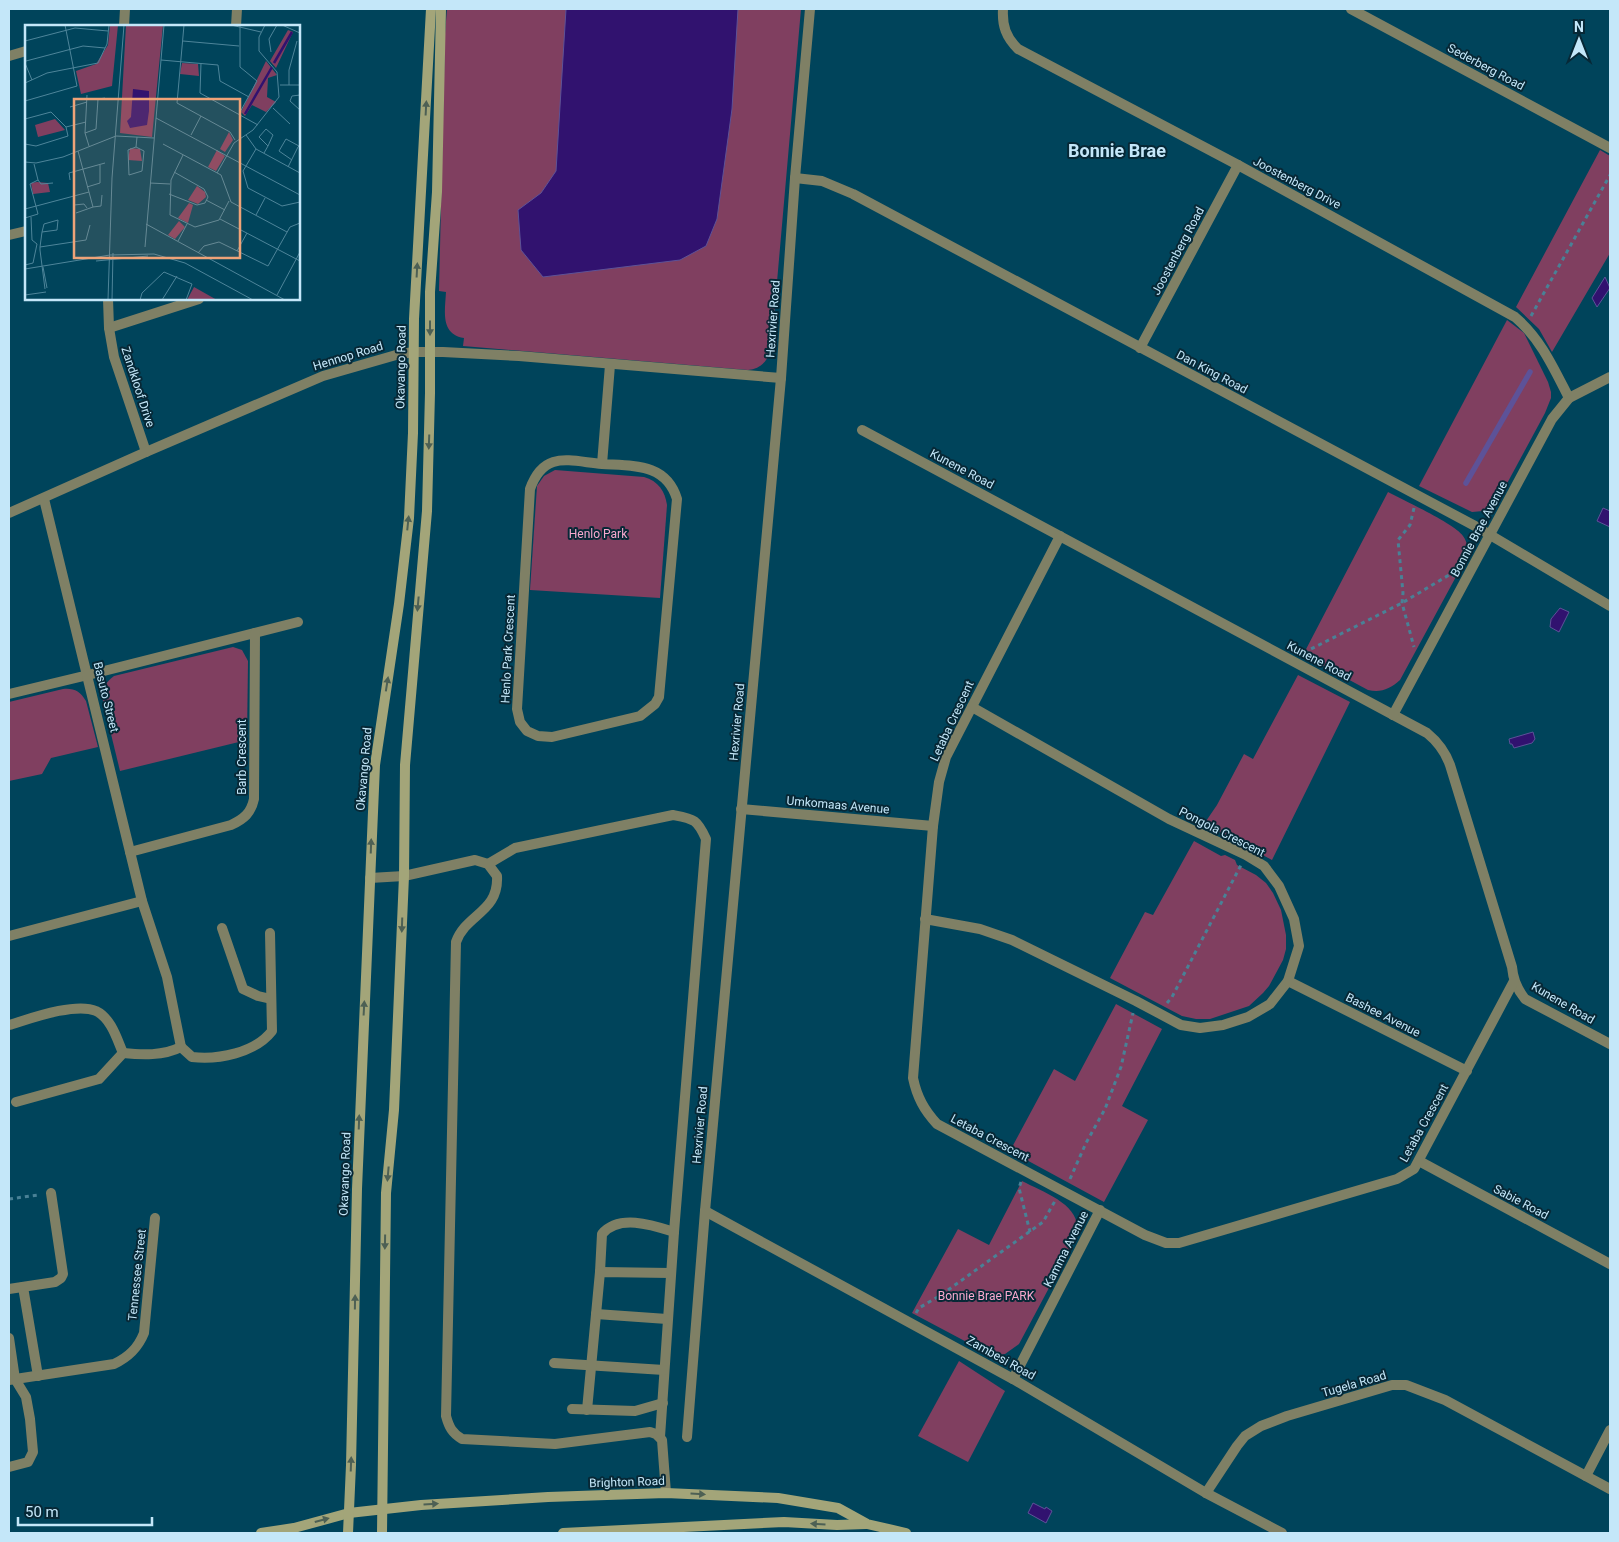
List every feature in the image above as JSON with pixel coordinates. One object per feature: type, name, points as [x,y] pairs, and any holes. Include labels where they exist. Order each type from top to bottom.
[{"type":"main road","name":"Okavango Road","points":[[348,1533],[357,1189],[375,765],[399,604],[409,518],[413,352],[431,9]]},
{"type":"main road","points":[[382,1533],[386,1194],[394,1110],[404,876],[405,765],[427,511],[430,292],[437,192],[441,9]]},
{"type":"main road","name":"Brighton Road","points":[[261,1533],[294,1528],[349,1513],[421,1505],[548,1497],[666,1493],[778,1498],[838,1508],[867,1524]]},
{"type":"main road","name":"Brighton Road","points":[[563,1533],[669,1530],[784,1522],[838,1525],[867,1524],[906,1533]]},
{"type":"street","points":[[124,25],[125,9]]},
{"type":"street","points":[[236,25],[237,9]]},
{"type":"street","name":"Hexrivier Road","points":[[686,1437],[781,378],[795,178],[810,9]]},
{"type":"street","name":"Joostenberg Drive","points":[[1003,9],[1002,19],[1006,34],[1018,49],[1238,165],[1515,316],[1540,343],[1569,398]]},
{"type":"street","name":"Sederberg Road","points":[[1351,9],[1609,143]]},
{"type":"street","points":[[9,56],[25,51]]},
{"type":"street","name":"Joostenberg Road","points":[[1140,348],[1238,165]]},
{"type":"street","name":"Dan King Road","points":[[795,178],[822,181],[853,194],[1490,535],[1610,606]]},
{"type":"street","points":[[9,235],[25,231]]},
{"type":"street","name":"Zandkloof Drive","points":[[108,300],[109,328],[114,357],[146,452]]},
{"type":"street","points":[[109,328],[196,300]]},
{"type":"street","name":"Hennop Road","points":[[9,513],[323,376],[413,352],[519,356],[781,378]]},
{"type":"street","points":[[602,464],[610,365]]},
{"type":"street","name":"Bonnie Brae Avenue","points":[[1393,715],[1552,419],[1569,398],[1610,377]]},
{"type":"street","name":"Kunene Road","points":[[862,430],[1427,733],[1441,746],[1446,755],[1512,967],[1514,981],[1519,991],[1526,999],[1610,1044]]},
{"type":"street","name":"Henlo Park Crescent","points":[[563,461],[602,464],[648,468],[660,473],[674,488],[677,499],[659,697],[655,704],[640,716],[552,737],[538,736],[527,731],[520,722],[518,709],[530,488],[540,469],[549,462],[563,461]]},
{"type":"street","name":"Basuto Street","points":[[44,499],[142,901],[167,977],[181,1047]]},
{"type":"street","name":"Letaba Crescent","points":[[1060,536],[946,757],[940,782],[933,826],[913,1078],[922,1106],[937,1124],[1160,1242],[1180,1243],[1397,1179],[1414,1169],[1514,981]]},
{"type":"street","points":[[9,694],[298,622]]},
{"type":"street","name":"Barb Crescent","points":[[130,852],[231,825],[241,820],[252,808],[254,799],[255,633]]},
{"type":"street","name":"Pongola Crescent","points":[[925,919],[980,929],[1012,940],[1181,1025],[1200,1028],[1222,1025],[1248,1017],[1270,1004],[1288,981],[1299,946],[1294,918],[1279,886],[1264,866],[1246,855],[1169,819],[972,707]]},
{"type":"street","name":"Umkomaas Avenue","points":[[741,809],[933,826]]},
{"type":"street","points":[[488,864],[515,848],[673,815],[692,818],[701,827],[706,839],[664,1370],[660,1437],[662,1440],[666,1493]]},
{"type":"street","points":[[370,878],[404,876],[475,860],[488,864],[497,876],[496,891],[491,902],[461,931],[456,942],[446,1416],[449,1426],[462,1439],[555,1444],[650,1432],[660,1437]]},
{"type":"street","points":[[9,936],[142,901]]},
{"type":"street","points":[[222,928],[243,988],[258,996],[271,999]]},
{"type":"street","points":[[123,1053],[142,1055],[164,1053],[181,1047],[192,1057],[220,1058],[260,1044],[272,1031],[270,933]]},
{"type":"street","name":"Bashee Avenue","points":[[1288,981],[1467,1071]]},
{"type":"street","points":[[9,1025],[54,1011],[82,1009],[96,1011],[109,1024],[123,1053]]},
{"type":"street","points":[[16,1102],[99,1079],[123,1053]]},
{"type":"street","name":"Sabie Road","points":[[1419,1161],[1610,1264]]},
{"type":"street","points":[[9,1290],[55,1282],[63,1274],[51,1192]]},
{"type":"street","name":"Kamma Avenue","points":[[1013,1379],[1100,1210]]},
{"type":"street","name":"Zambesi Road","points":[[705,1211],[911,1322],[1013,1379],[1206,1493],[1282,1533]]},
{"type":"street","name":"Tennessee Street","points":[[12,1380],[114,1364],[124,1359],[137,1347],[144,1333],[155,1218]]},
{"type":"street","points":[[587,1410],[602,1234],[612,1225],[626,1223],[656,1226],[674,1232]]},
{"type":"street","points":[[600,1272],[671,1273]]},
{"type":"street","points":[[23,1287],[38,1376]]},
{"type":"street","points":[[596,1314],[668,1319]]},
{"type":"street","points":[[9,1338],[12,1380],[26,1397],[33,1452],[28,1462],[9,1467]]},
{"type":"street","points":[[554,1363],[664,1370]]},
{"type":"street","name":"Tugela Road","points":[[1206,1493],[1245,1436],[1261,1426],[1287,1416],[1392,1385],[1406,1385],[1445,1400],[1610,1490]]},
{"type":"street","points":[[572,1409],[635,1411],[662,1403]]},
{"type":"street","points":[[1586,1476],[1610,1430]]},
{"type":"path","points":[[1526,326],[1610,175]]},
{"type":"path","points":[[1416,495],[1410,525],[1398,540],[1404,593],[1402,603],[1420,667]]},
{"type":"path","points":[[1296,663],[1309,650],[1402,603],[1448,575],[1468,577]]},
{"type":"path","points":[[1158,1012],[1172,997],[1246,855]]},
{"type":"path","points":[[911,1322],[919,1308],[941,1295],[1043,1222],[1072,1177],[1086,1143],[1105,1109],[1121,1066],[1136,1001]]},
{"type":"path","points":[[1025,1170],[1019,1188],[1030,1232]]},
{"type":"path","points":[[9,1199],[51,1192]]},
{"type":"green space","points":[[447,9],[801,9],[771,350],[762,364],[748,370],[463,346],[464,338],[456,336],[447,327],[445,314],[446,292],[439,291]]},
{"type":"green space","points":[[1600,150],[1610,156],[1610,253],[1552,352],[1539,329],[1516,307]]},
{"type":"green space","points":[[1507,320],[1524,333],[1548,382],[1551,398],[1545,413],[1497,502],[1483,511],[1472,512],[1419,486]]},
{"type":"green space","name":"Henlo Park","points":[[555,470],[644,477],[660,487],[665,495],[667,505],[660,598],[530,590],[537,486],[544,476]]},
{"type":"green space","points":[[1388,492],[1440,519],[1458,531],[1465,539],[1467,552],[1464,562],[1400,680],[1385,690],[1373,691],[1303,655]]},
{"type":"green space","points":[[233,647],[242,650],[248,661],[247,740],[120,771],[102,697],[104,688],[109,680],[114,676]]},
{"type":"green space","points":[[1298,675],[1350,702],[1272,860],[1204,824],[1217,805],[1244,754],[1253,759]]},
{"type":"green space","points":[[63,689],[76,691],[86,701],[98,747],[51,758],[42,774],[9,781],[9,702]]},
{"type":"green space","points":[[1194,841],[1221,856],[1225,855],[1235,860],[1237,865],[1256,875],[1266,883],[1281,910],[1286,935],[1286,949],[1283,960],[1269,986],[1263,993],[1249,1006],[1210,1019],[1182,1016],[1110,978],[1145,912],[1153,915]]},
{"type":"green space","points":[[1116,1004],[1162,1029],[1122,1106],[1148,1120],[1104,1202],[1010,1151],[1054,1069],[1075,1081]]},
{"type":"green space","name":"Bonnie Brae PARK","points":[[1022,1181],[1064,1204],[1076,1220],[1077,1231],[1073,1243],[1019,1344],[1005,1354],[993,1356],[912,1313],[958,1229],[989,1245]]},
{"type":"green space","points":[[959,1361],[1005,1391],[968,1462],[918,1436]]},
{"type":"shaded area","points":[[566,9],[738,9],[732,109],[717,219],[706,246],[680,260],[543,277],[521,250],[518,210],[541,193],[556,171]]},
{"type":"shaded area","points":[[1605,277],[1610,288],[1597,307],[1592,298]]},
{"type":"shaded area","points":[[1603,508],[1610,511],[1610,527],[1597,521]]},
{"type":"shaded area","points":[[1560,608],[1569,612],[1559,632],[1550,627],[1551,619]]},
{"type":"shaded area","points":[[1533,732],[1535,739],[1532,743],[1514,748],[1510,744],[1509,739]]},
{"type":"shaded area","points":[[1033,1503],[1052,1511],[1046,1523],[1028,1513]]},
{"type":"waterway","points":[[1466,483],[1530,372]]},
{"type":"district","name":"Bonnie Brae","points":[[1117,151]]}]
